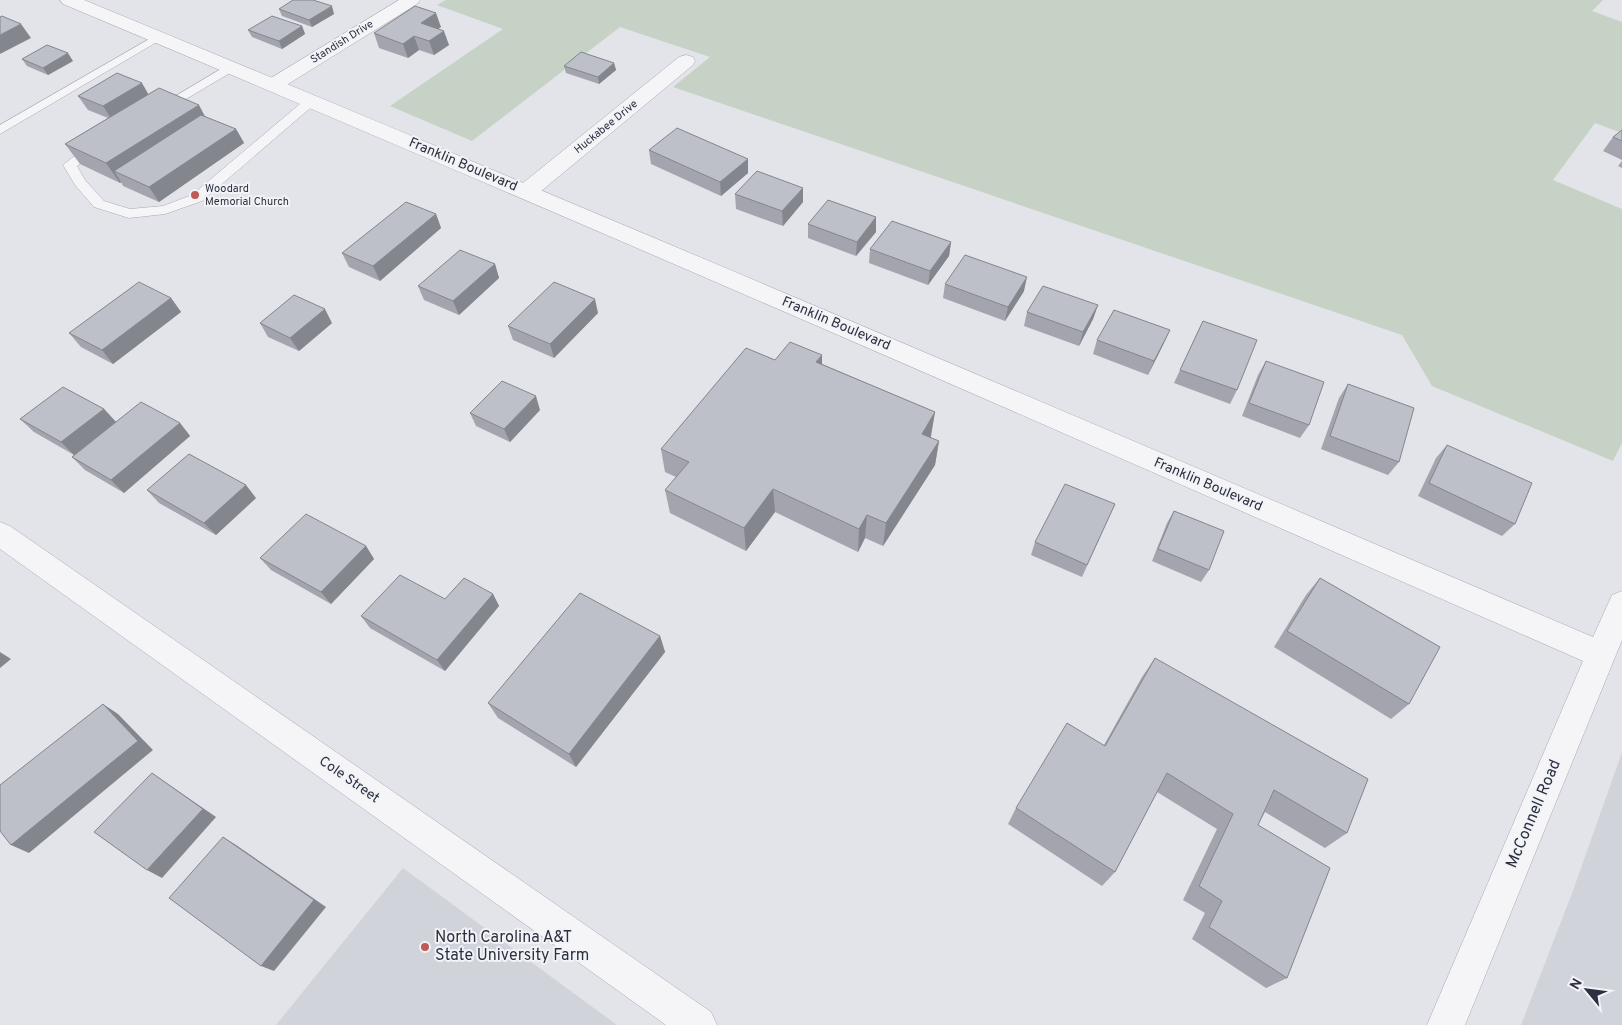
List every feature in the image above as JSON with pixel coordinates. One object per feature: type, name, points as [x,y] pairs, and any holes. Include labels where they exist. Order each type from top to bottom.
[{"type":"street","name":"Franklin Boulevard","points":[[69,0],[273,84],[526,192],[1601,654]]},
{"type":"street","name":"Standish Drive","points":[[273,84],[411,0]]},
{"type":"street","name":"Huckabee Drive","points":[[526,192],[686,61]]},
{"type":"street","name":"Cole Street","points":[[0,534],[698,1025]]},
{"type":"street","name":"McConnell Road","points":[[1446,1025],[1622,604]]},
{"type":"lane","points":[[0,130],[158,37]]},
{"type":"lane","points":[[151,114],[231,67]]},
{"type":"lane","points":[[105,141],[70,165],[80,182],[99,204],[129,214],[165,210],[197,198],[311,101]]},
{"type":"shaded area","points":[[1622,752],[1622,1025],[1521,1025],[1574,888]]},
{"type":"shaded area","name":"North Carolina A&T State University Farm","points":[[403,868],[617,1025],[276,1025]]},
{"type":"green space","points":[[446,0],[1603,0],[1592,11],[1622,22],[1622,133],[1595,123],[1553,180],[1622,209],[1622,443],[1613,461],[1432,386],[1402,335],[673,87],[710,57],[620,27],[472,141],[390,106],[503,29],[437,5]]},
{"type":"building","points":[[293,0],[313,0],[332,6],[309,20],[279,9]]},
{"type":"building","points":[[415,6],[436,13],[421,23],[444,31],[429,41],[414,36],[403,44],[374,33]]},
{"type":"building","points":[[2,16],[21,24],[0,35],[0,17]]},
{"type":"building","points":[[272,16],[302,26],[279,41],[248,30]]},
{"type":"building","points":[[47,45],[68,53],[43,68],[22,59]]},
{"type":"building","points":[[581,52],[614,63],[598,77],[564,66]]},
{"type":"building","points":[[117,73],[142,83],[103,106],[78,96]]},
{"type":"building","points":[[159,88],[199,105],[106,163],[65,144]]},
{"type":"building","points":[[201,115],[236,129],[149,187],[114,171]]},
{"type":"building","points":[[677,128],[748,159],[720,182],[649,150]]},
{"type":"building","points":[[1622,130],[1622,141],[1613,137]]},
{"type":"building","points":[[757,171],[803,188],[782,211],[735,194]]},
{"type":"building","points":[[828,200],[876,217],[857,242],[808,224]]},
{"type":"building","points":[[406,202],[436,214],[373,266],[342,253]]},
{"type":"building","points":[[892,221],[951,242],[930,271],[870,249]]},
{"type":"building","points":[[460,250],[495,264],[453,301],[418,286]]},
{"type":"building","points":[[965,255],[1027,277],[1008,307],[945,284]]},
{"type":"building","points":[[139,282],[171,298],[102,350],[69,333]]},
{"type":"building","points":[[554,282],[595,299],[550,344],[508,326]]},
{"type":"building","points":[[1043,286],[1098,305],[1083,332],[1027,312]]},
{"type":"building","points":[[294,295],[325,309],[290,338],[260,323]]},
{"type":"building","points":[[1114,310],[1170,330],[1154,361],[1097,340]]},
{"type":"building","points":[[1203,321],[1257,340],[1237,390],[1180,370]]},
{"type":"building","points":[[790,342],[822,355],[816,362],[935,412],[922,434],[939,441],[886,523],[867,515],[859,529],[773,489],[744,528],[665,490],[689,462],[661,449],[746,348],[775,360]]},
{"type":"building","points":[[1266,361],[1324,382],[1309,425],[1249,403]]},
{"type":"building","points":[[502,381],[536,396],[504,429],[470,413]]},
{"type":"building","points":[[1348,384],[1414,408],[1399,462],[1330,436]]},
{"type":"building","points":[[63,387],[104,409],[61,442],[20,419]]},
{"type":"building","points":[[141,402],[180,423],[111,480],[72,457]]},
{"type":"building","points":[[1447,445],[1532,483],[1515,524],[1429,483]]},
{"type":"building","points":[[189,454],[246,485],[204,523],[147,490]]},
{"type":"building","points":[[1065,484],[1115,504],[1087,565],[1035,542]]},
{"type":"building","points":[[1174,511],[1224,531],[1209,570],[1158,549]]},
{"type":"building","points":[[306,514],[366,546],[321,592],[260,558]]},
{"type":"building","points":[[400,575],[445,599],[464,578],[493,594],[437,660],[361,616]]},
{"type":"building","points":[[1320,578],[1440,647],[1409,704],[1287,631]]},
{"type":"building","points":[[580,593],[660,636],[569,754],[488,703]]},
{"type":"building","points":[[1155,658],[1368,779],[1347,833],[1274,790],[1258,825],[1330,868],[1287,978],[1209,927],[1222,901],[1199,886],[1233,814],[1167,773],[1115,872],[1016,808],[1067,723],[1105,746]]},
{"type":"building","points":[[103,704],[138,741],[11,845],[0,831],[0,785]]},
{"type":"building","points":[[152,773],[203,809],[147,870],[94,832]]},
{"type":"building","points":[[223,837],[314,900],[261,966],[169,898]]},
{"type":"place","name":"Woodard Memorial Church","points":[[195,195]]},
{"type":"place","name":"North Carolina A&T State University Farm","points":[[425,947]]}]
